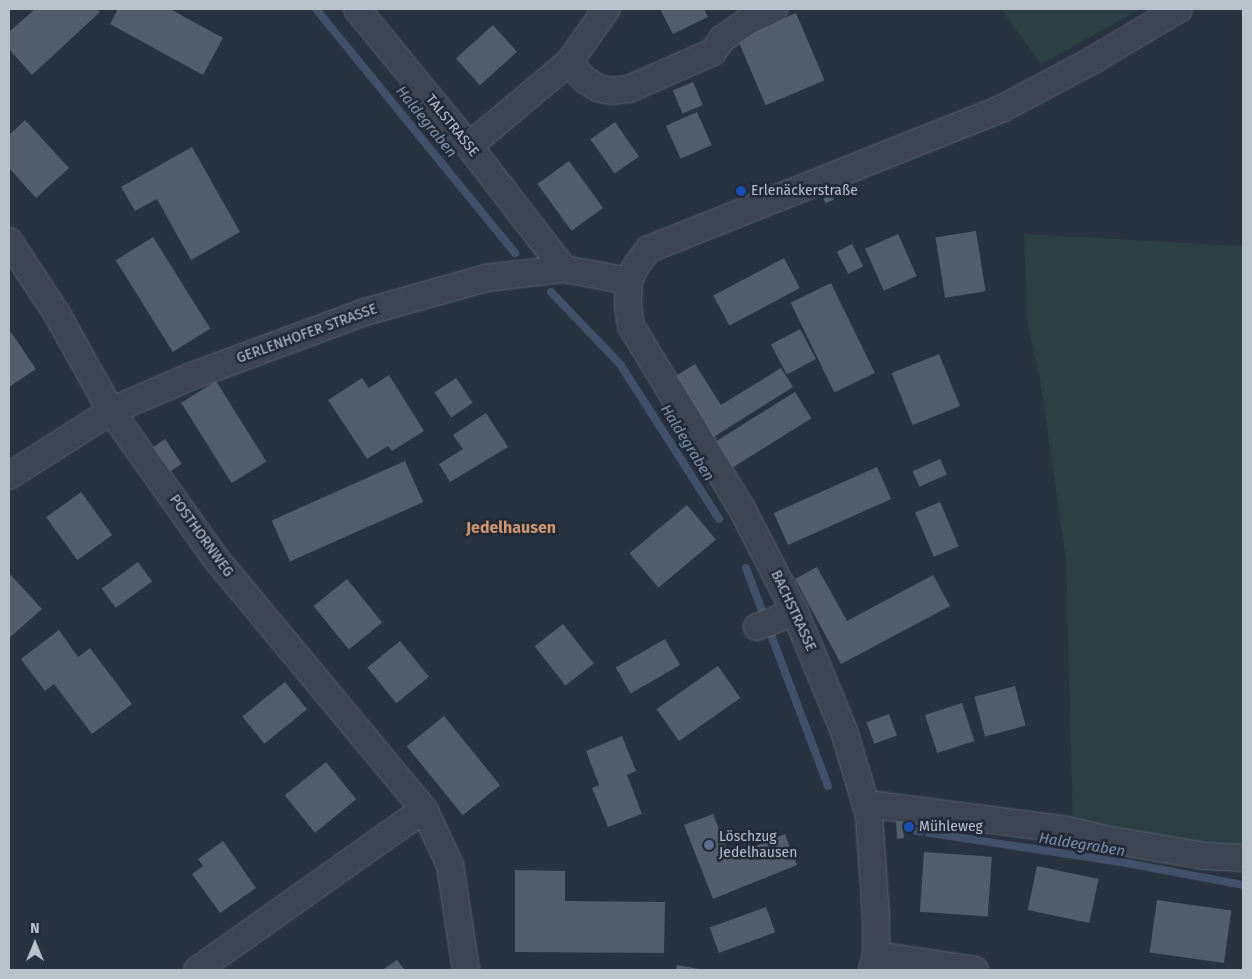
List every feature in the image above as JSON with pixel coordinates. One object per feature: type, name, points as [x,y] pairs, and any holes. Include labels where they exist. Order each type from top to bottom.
[{"type":"street","name":"TALSTRASSE","points":[[357,9],[469,146],[564,269]]},
{"type":"street","points":[[469,146],[569,62],[607,9]]},
{"type":"street","points":[[569,62],[584,79],[598,88],[612,91],[629,89],[713,52],[722,39],[746,22],[774,9]]},
{"type":"street","points":[[629,281],[636,266],[649,249],[1001,109],[1092,60],[1179,9]]},
{"type":"street","name":"POSTHORNWEG","points":[[9,241],[57,314],[111,411],[217,560],[424,809],[450,865],[466,970]]},
{"type":"street","name":"GERLENHOFER STRASSE","points":[[9,476],[111,411],[192,376],[365,312],[486,278],[564,269],[629,281]]},
{"type":"street","name":"BACHSTRASSE","points":[[629,281],[628,304],[631,326],[742,509],[776,620],[844,731],[866,804],[874,868],[874,963]]},
{"type":"street","points":[[866,804],[1062,829],[1105,839],[1204,856],[1243,858]]},
{"type":"street","points":[[197,970],[424,809]]},
{"type":"street","points":[[874,963],[975,970]]},
{"type":"green space","points":[[1001,9],[1141,9],[1041,64]]},
{"type":"green space","points":[[1024,234],[1243,246],[1243,847],[1206,845],[1073,821],[1066,560],[1040,379],[1028,326]]},
{"type":"building","points":[[35,9],[97,9],[100,12],[32,75],[9,49],[9,32]]},
{"type":"building","points":[[118,9],[170,9],[223,38],[203,75],[110,24]]},
{"type":"building","points":[[660,9],[704,9],[708,17],[673,34]]},
{"type":"building","points":[[796,13],[825,80],[766,105],[737,38]]},
{"type":"building","points":[[493,25],[517,52],[480,85],[456,58]]},
{"type":"building","points":[[693,82],[703,105],[683,114],[673,91]]},
{"type":"building","points":[[697,112],[712,145],[681,159],[666,126]]},
{"type":"building","points":[[25,120],[69,168],[36,198],[9,168],[9,135]]},
{"type":"building","points":[[615,122],[639,156],[615,174],[590,139]]},
{"type":"building","points":[[192,147],[240,232],[191,260],[157,199],[135,211],[121,187]]},
{"type":"building","points":[[569,161],[603,208],[572,231],[537,184]]},
{"type":"building","points":[[832,195],[834,200],[826,203],[824,198]]},
{"type":"building","points":[[976,231],[986,291],[945,298],[936,237]]},
{"type":"building","points":[[898,234],[917,276],[884,291],[865,249]]},
{"type":"building","points":[[153,237],[210,329],[173,352],[116,260]]},
{"type":"building","points":[[852,244],[863,266],[848,274],[837,252]]},
{"type":"building","points":[[784,258],[800,288],[729,326],[713,296]]},
{"type":"building","points":[[831,283],[875,373],[834,393],[791,303]]},
{"type":"building","points":[[800,329],[816,359],[787,375],[771,344]]},
{"type":"building","points":[[11,332],[36,369],[9,387],[9,334]]},
{"type":"building","points":[[939,354],[960,406],[913,425],[892,373]]},
{"type":"building","points":[[695,364],[721,405],[781,368],[793,387],[712,438],[674,377]]},
{"type":"building","points":[[389,375],[424,431],[392,451],[388,446],[367,459],[328,400],[362,378],[369,388]]},
{"type":"building","points":[[456,378],[473,403],[451,417],[434,393]]},
{"type":"building","points":[[216,381],[266,462],[232,483],[181,403]]},
{"type":"building","points":[[795,392],[811,418],[732,468],[715,442]]},
{"type":"building","points":[[486,413],[508,447],[450,482],[439,464],[463,449],[453,435]]},
{"type":"building","points":[[165,439],[182,464],[161,478],[144,453]]},
{"type":"building","points":[[940,459],[947,475],[920,487],[913,471]]},
{"type":"building","points":[[405,461],[423,502],[290,561],[272,520]]},
{"type":"building","points":[[877,467],[891,499],[788,545],[774,513]]},
{"type":"building","points":[[81,492],[112,535],[77,560],[46,517]]},
{"type":"building","points":[[940,502],[959,546],[934,557],[915,513]]},
{"type":"building","points":[[687,505],[716,539],[658,588],[630,553]]},
{"type":"building","points":[[138,562],[152,581],[116,608],[102,588]]},
{"type":"building","points":[[817,567],[847,621],[933,575],[950,606],[841,664],[795,579]]},
{"type":"building","points":[[9,573],[42,609],[9,638]]},
{"type":"building","points":[[347,579],[382,623],[349,650],[314,606]]},
{"type":"building","points":[[563,624],[594,663],[565,686],[535,646]]},
{"type":"building","points":[[59,630],[78,657],[90,648],[132,704],[92,734],[54,684],[45,691],[21,659]]},
{"type":"building","points":[[665,639],[680,665],[631,693],[616,668]]},
{"type":"building","points":[[400,641],[429,677],[396,703],[367,667]]},
{"type":"building","points":[[718,666],[740,698],[679,741],[657,709]]},
{"type":"building","points":[[285,682],[307,709],[264,744],[242,717]]},
{"type":"building","points":[[1015,686],[1026,726],[985,736],[974,697]]},
{"type":"building","points":[[962,703],[974,741],[937,753],[925,715]]},
{"type":"building","points":[[889,714],[897,736],[874,744],[866,722]]},
{"type":"building","points":[[444,716],[500,785],[463,815],[407,746]]},
{"type":"building","points":[[622,736],[636,771],[627,775],[642,814],[608,827],[592,788],[599,785],[586,751]]},
{"type":"building","points":[[326,762],[356,799],[315,833],[285,795]]},
{"type":"building","name":"Löschzug Jedelhausen","points":[[713,814],[730,857],[785,834],[797,865],[713,899],[684,825]]},
{"type":"building","points":[[902,820],[904,838],[897,839],[896,821]]},
{"type":"building","points":[[223,841],[256,888],[220,913],[192,874],[203,866],[198,859]]},
{"type":"building","points":[[924,852],[992,857],[988,917],[920,912]]},
{"type":"building","points":[[1037,866],[1099,879],[1089,923],[1028,910]]},
{"type":"building","points":[[515,870],[565,871],[565,901],[665,902],[664,953],[515,952]]},
{"type":"building","points":[[1157,900],[1231,910],[1224,963],[1150,952]]},
{"type":"building","points":[[766,907],[775,932],[719,953],[710,928]]},
{"type":"building","points":[[397,960],[405,970],[382,970]]},
{"type":"building","points":[[677,965],[699,969],[699,970],[676,970]]},
{"type":"waterway","name":"Haldegraben","points":[[316,9],[515,253]]},
{"type":"waterway","name":"Haldegraben","points":[[551,292],[620,364],[719,519]]},
{"type":"waterway","name":"Haldegraben","points":[[746,568],[828,786]]},
{"type":"waterway","name":"Haldegraben","points":[[917,831],[1126,863],[1243,885]]},
{"type":"place","name":"Erlenäckerstraße","points":[[741,191]]},
{"type":"place","name":"Mühleweg","points":[[909,827]]},
{"type":"place","name":"Löschzug Jedelhausen","points":[[709,845]]},
{"type":"district","name":"Jedelhausen","points":[[511,528]]}]
